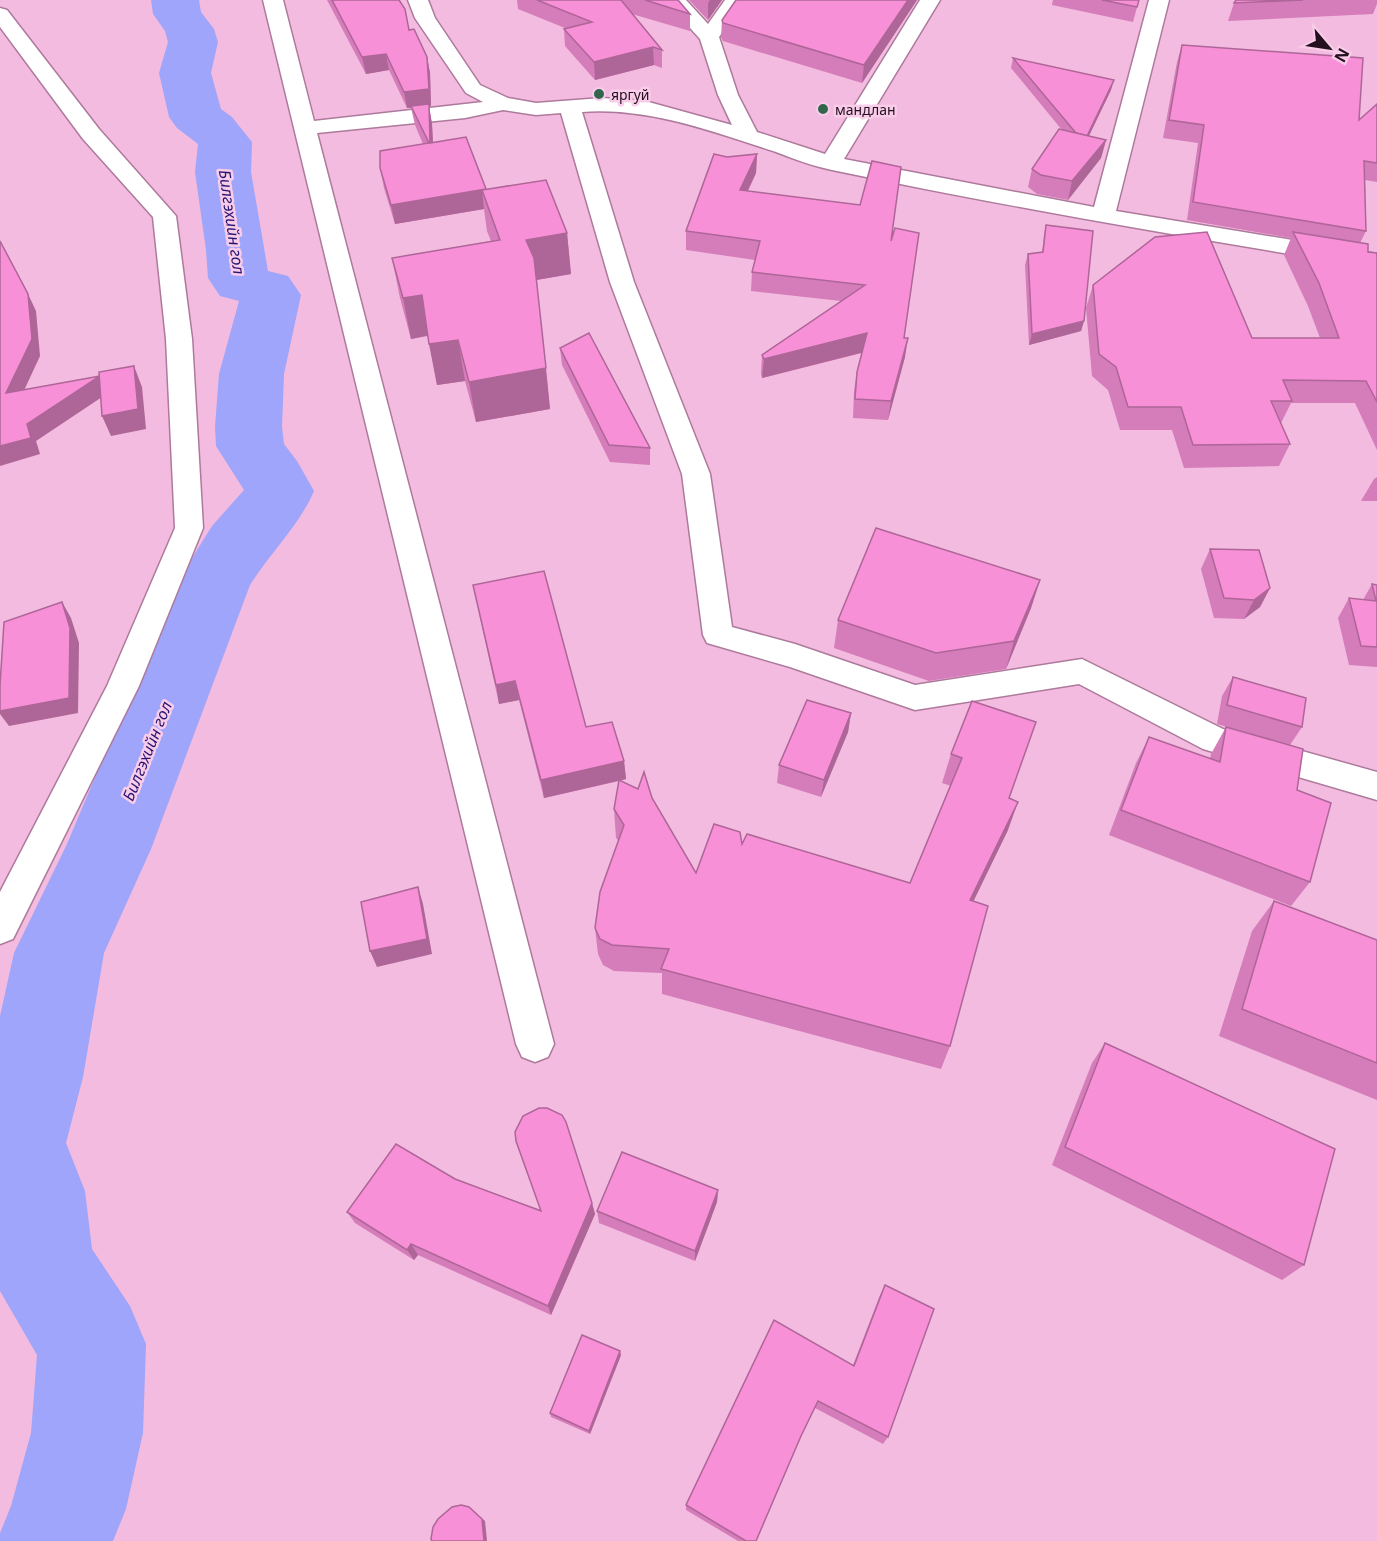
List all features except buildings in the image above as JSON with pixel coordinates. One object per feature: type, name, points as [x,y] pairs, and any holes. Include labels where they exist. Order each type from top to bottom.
[{"type":"street","points":[[273,0],[535,1044]]},
{"type":"street","points":[[418,0],[426,18],[473,89],[503,104],[536,109],[602,104],[645,107],[748,136],[830,163],[1181,230],[1377,261]]},
{"type":"street","points":[[675,0],[709,37],[728,95],[748,136]]},
{"type":"street","points":[[709,37],[735,0]]},
{"type":"street","points":[[830,163],[930,0]]},
{"type":"street","points":[[1104,214],[1159,0]]},
{"type":"street","points":[[0,14],[91,134],[164,216],[179,339],[189,528],[123,686],[0,928]]},
{"type":"street","points":[[306,128],[465,112],[503,104]]},
{"type":"street","points":[[570,107],[622,282],[696,474],[718,635],[795,656],[915,698],[1082,670],[1214,741],[1377,786]]},
{"type":"waterway","name":"Билгэхийн гол","points":[[55,1541],[68,1509],[87,1433],[92,1344],[42,1266],[34,1191],[16,1143],[35,1077],[59,953],[108,849],[214,582],[238,544],[274,502],[279,491],[277,484],[250,446],[248,427],[254,361],[268,311],[270,295],[266,289],[242,283],[238,278],[236,250],[223,172],[225,142],[213,128],[196,117],[185,73],[193,42],[189,29],[177,14],[175,0]]},
{"type":"place","name":"яргуй","points":[[599,94]]},
{"type":"place","name":"мандлан","points":[[823,109]]}]
